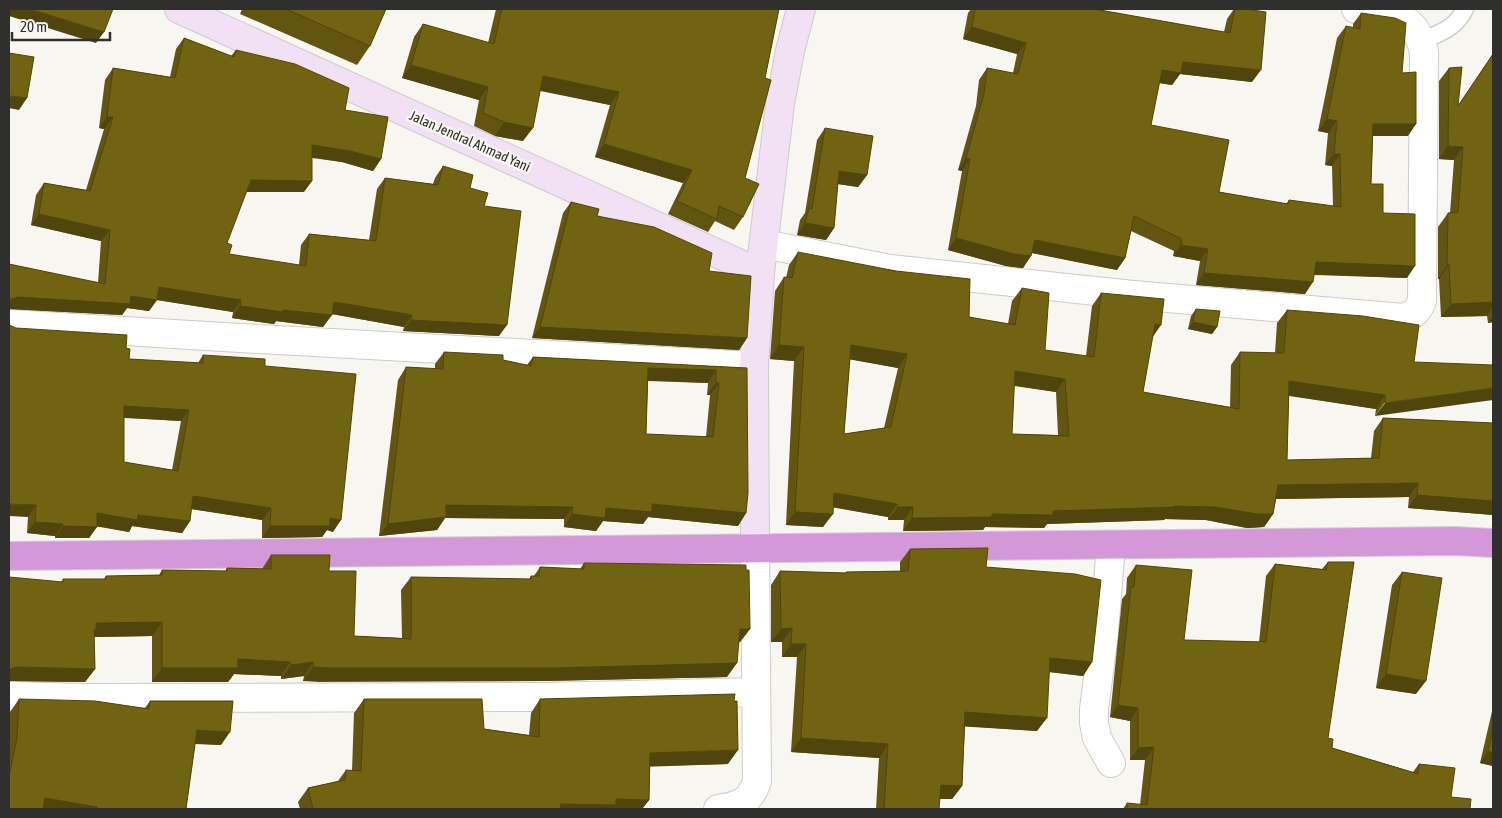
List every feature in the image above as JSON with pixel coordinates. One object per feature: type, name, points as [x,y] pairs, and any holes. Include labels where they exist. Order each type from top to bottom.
[{"type":"highway","points":[[9,556],[1455,541],[1493,543]]},
{"type":"street","name":"Jalan Jendral Ahmad Yani","points":[[179,9],[760,273]]},
{"type":"street","points":[[718,809],[734,806],[746,800],[754,792],[757,782],[754,366],[760,273],[780,104],[790,51],[801,9]]},
{"type":"street","points":[[764,244],[890,269],[1133,295],[1402,318],[1411,315],[1418,310],[1422,301],[1424,52],[1418,32],[1412,24],[1400,18],[1356,9]]},
{"type":"street","points":[[9,324],[260,340],[754,366]]},
{"type":"street","points":[[1111,545],[1104,633],[1094,709],[1097,738],[1111,763]]},
{"type":"street","points":[[9,696],[84,698],[543,697],[756,692]]},
{"type":"lane","points":[[1421,41],[1446,31],[1461,19],[1465,9]]},
{"type":"building","points":[[30,9],[113,9],[104,32]]},
{"type":"building","points":[[286,9],[386,9],[370,46]]},
{"type":"building","points":[[502,9],[779,9],[765,78],[771,80],[745,178],[759,184],[743,217],[719,206],[717,219],[677,201],[692,170],[604,144],[619,92],[543,76],[533,128],[504,122],[483,113],[488,87],[411,65],[423,24],[494,44]]},
{"type":"building","points":[[975,9],[1094,9],[1230,33],[1235,9],[1266,12],[1261,70],[1183,62],[1181,73],[1162,70],[1151,125],[1229,140],[1219,192],[1288,204],[1289,200],[1341,207],[1340,154],[1334,154],[1337,121],[1327,119],[1346,26],[1360,29],[1361,13],[1395,18],[1406,23],[1402,73],[1416,72],[1416,124],[1373,124],[1371,184],[1383,184],[1383,213],[1415,214],[1415,266],[1316,262],[1313,282],[1204,273],[1208,249],[1181,245],[1182,239],[1134,216],[1125,258],[1035,240],[1031,256],[1014,254],[956,238],[970,159],[966,158],[984,94],[987,68],[1018,74],[1026,43],[972,27]]},
{"type":"building","points":[[184,38],[234,57],[236,50],[295,64],[349,88],[345,110],[388,117],[381,159],[350,151],[312,145],[312,181],[251,180],[227,243],[232,245],[229,254],[306,266],[309,234],[376,241],[385,178],[438,185],[443,166],[473,175],[470,188],[488,193],[484,206],[521,211],[507,325],[411,320],[412,315],[334,302],[332,315],[283,310],[283,312],[240,306],[241,300],[159,287],[157,300],[131,296],[130,304],[18,297],[9,300],[9,264],[105,284],[110,230],[39,214],[44,183],[90,191],[113,117],[107,117],[113,68],[175,78]]},
{"type":"building","points":[[9,53],[34,57],[27,98],[11,96],[9,114]]},
{"type":"building","points":[[1493,54],[1493,302],[1451,304],[1449,265],[1447,265],[1448,213],[1458,212],[1463,147],[1448,146],[1449,68],[1462,67],[1458,106]]},
{"type":"building","points":[[825,128],[873,136],[867,175],[839,171],[834,228],[805,223],[809,208],[812,209]]},
{"type":"building","points":[[571,202],[599,209],[597,216],[654,227],[712,253],[709,271],[751,276],[747,338],[540,327]]},
{"type":"building","points":[[798,252],[896,271],[970,279],[969,317],[1015,325],[1022,288],[1049,293],[1045,350],[1094,357],[1101,293],[1164,299],[1161,325],[1155,324],[1143,392],[1239,409],[1240,352],[1284,353],[1287,310],[1363,316],[1419,325],[1414,362],[1493,365],[1493,388],[1385,403],[1385,395],[1289,381],[1287,460],[1379,458],[1383,418],[1493,423],[1493,501],[1417,495],[1418,483],[1278,485],[1273,514],[1257,514],[1215,507],[1174,506],[1053,511],[1053,515],[992,514],[992,517],[912,518],[913,507],[898,507],[897,504],[834,493],[833,514],[795,512],[804,347],[779,345],[784,277],[792,278]],"holes":[[[851,345],[907,354],[891,427],[844,434]],[[1015,371],[1065,379],[1069,436],[1012,434]]]},
{"type":"building","points":[[1196,309],[1220,311],[1217,327],[1193,322]]},
{"type":"building","points":[[9,325],[16,328],[127,335],[126,348],[130,349],[129,359],[203,363],[203,355],[265,359],[265,366],[356,374],[341,520],[330,518],[330,526],[270,526],[271,508],[193,496],[190,521],[138,515],[137,520],[97,513],[97,527],[63,526],[63,524],[35,522],[36,505],[9,504]],"holes":[[[124,406],[189,410],[178,471],[124,462]]]},
{"type":"building","points":[[444,352],[503,355],[503,360],[531,366],[533,357],[747,368],[748,493],[746,513],[652,504],[652,512],[606,508],[605,518],[572,514],[573,507],[446,505],[446,517],[388,524],[406,367],[443,369]],"holes":[[[648,368],[716,370],[716,383],[719,383],[713,437],[646,434]]]},
{"type":"building","points":[[988,548],[986,567],[1075,574],[1101,580],[1092,662],[1050,658],[1047,718],[965,712],[962,786],[941,785],[939,809],[884,809],[888,744],[801,738],[806,644],[791,644],[792,628],[781,629],[780,571],[846,573],[908,571],[910,549]]},
{"type":"building","points":[[271,555],[330,555],[329,571],[356,571],[354,636],[411,639],[411,577],[531,579],[531,576],[539,576],[540,567],[584,569],[584,563],[746,565],[746,570],[749,570],[750,629],[740,629],[737,663],[553,668],[329,668],[313,667],[313,662],[291,665],[290,662],[238,659],[238,668],[162,668],[162,622],[96,623],[96,630],[94,630],[95,669],[19,667],[12,668],[9,671],[9,577],[63,582],[63,579],[106,579],[106,576],[162,575],[162,570],[227,571],[227,568],[271,569]]},
{"type":"building","points":[[1328,562],[1354,562],[1328,738],[1333,739],[1332,748],[1418,774],[1419,764],[1455,768],[1451,797],[1471,799],[1470,809],[1127,809],[1127,803],[1147,805],[1154,747],[1138,748],[1138,708],[1118,705],[1131,587],[1134,587],[1136,565],[1192,570],[1184,640],[1266,642],[1275,564],[1326,570]]},
{"type":"building","points":[[1402,572],[1442,578],[1426,681],[1386,674]]},
{"type":"building","points":[[735,694],[734,701],[737,701],[738,750],[650,753],[649,800],[616,799],[616,805],[560,804],[561,809],[313,809],[308,788],[345,780],[346,770],[361,771],[364,699],[482,699],[484,729],[539,737],[540,699]]},
{"type":"building","points":[[19,699],[95,701],[149,709],[150,701],[233,701],[230,732],[197,730],[186,809],[97,809],[97,807],[45,798],[43,809],[9,809],[9,776],[17,738]]},
{"type":"building","points":[[1493,730],[1493,753],[1488,751]]}]
